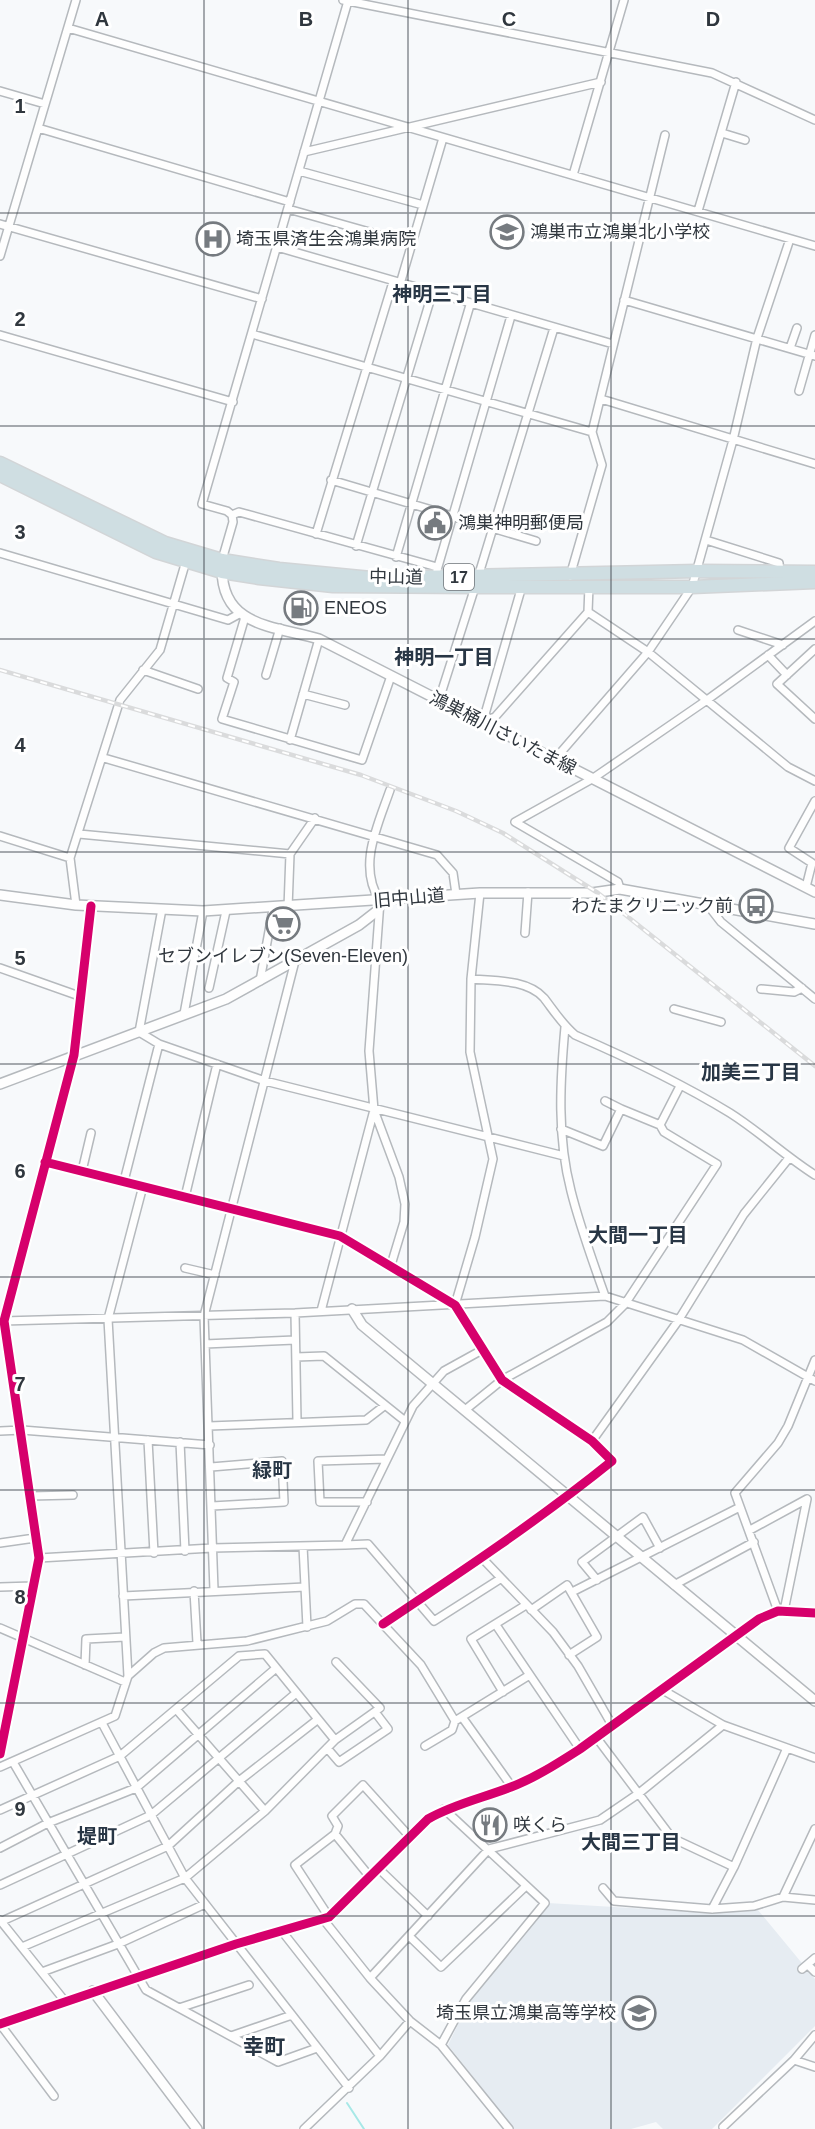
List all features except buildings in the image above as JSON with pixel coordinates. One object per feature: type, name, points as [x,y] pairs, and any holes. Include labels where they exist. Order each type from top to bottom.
[{"type":"highway","name":"中山道","points":[[0,463],[140,533],[222,566],[328,575],[436,573],[476,582],[522,586],[692,586],[815,582]]},
{"type":"highway","name":"中山道","points":[[0,476],[122,537],[186,561],[333,585],[476,582],[698,571],[815,572]]},
{"type":"main road","points":[[222,566],[225,594],[242,616]]},
{"type":"main road","name":"鴻巣桶川さいたま線","points":[[242,616],[319,639],[811,889]]},
{"type":"main road","name":"旧中山道","points":[[0,895],[76,905],[203,911],[379,906],[456,894],[592,893],[620,889],[815,924]]},
{"type":"main road","points":[[2,1082],[226,999],[359,925],[379,906]]},
{"type":"main road","points":[[352,1308],[362,1325],[815,1701]]},
{"type":"main road","points":[[93,1991],[197,2129]]},
{"type":"street","points":[[0,256],[76,0]]},
{"type":"street","points":[[573,175],[624,0]]},
{"type":"street","points":[[222,566],[233,522],[232,515],[227,511],[202,504],[319,101],[345,1],[712,73],[815,120]]},
{"type":"street","points":[[68,28],[815,246]]},
{"type":"street","points":[[304,152],[601,82]]},
{"type":"street","points":[[698,211],[736,82]]},
{"type":"street","points":[[0,91],[45,104]]},
{"type":"street","points":[[38,128],[412,244]]},
{"type":"street","points":[[722,133],[745,140]]},
{"type":"street","points":[[570,576],[602,465],[592,432],[665,135]]},
{"type":"street","points":[[316,534],[367,367],[412,244],[443,138]]},
{"type":"street","points":[[299,171],[423,206]]},
{"type":"street","points":[[0,224],[262,299]]},
{"type":"street","points":[[555,759],[648,652],[692,586],[733,440],[757,338],[790,239]]},
{"type":"street","points":[[277,248],[613,344]]},
{"type":"street","points":[[356,546],[432,294]]},
{"type":"street","points":[[624,300],[812,355]]},
{"type":"street","points":[[396,556],[470,304]]},
{"type":"street","points":[[232,515],[239,512],[396,556],[436,573],[511,316]]},
{"type":"street","points":[[439,699],[554,328]]},
{"type":"street","points":[[790,348],[797,328]]},
{"type":"street","points":[[252,334],[592,432]]},
{"type":"street","points":[[0,335],[233,402]]},
{"type":"street","points":[[799,391],[812,355],[815,335]]},
{"type":"street","points":[[601,399],[815,464]]},
{"type":"street","points":[[332,480],[536,541]]},
{"type":"street","points":[[706,540],[779,563],[780,572]]},
{"type":"street","points":[[0,554],[228,620],[242,616],[227,678],[234,682],[222,719],[362,760],[391,676]]},
{"type":"street","points":[[76,905],[70,858],[104,758],[120,700],[160,650],[186,561]]},
{"type":"street","points":[[483,721],[522,586]]},
{"type":"street","points":[[483,721],[495,717],[588,612],[589,586]]},
{"type":"street","points":[[588,612],[648,652],[788,767],[815,781]]},
{"type":"street","points":[[620,889],[618,882],[515,822],[592,779],[707,700],[815,621]]},
{"type":"street","points":[[266,675],[280,628]]},
{"type":"street","points":[[738,630],[783,645]]},
{"type":"street","points":[[290,740],[319,639]]},
{"type":"street","points":[[815,650],[777,684],[815,718]]},
{"type":"street","points":[[768,656],[787,675]]},
{"type":"street","points":[[143,670],[198,688]]},
{"type":"street","points":[[303,694],[345,705]]},
{"type":"street","points":[[104,758],[375,835],[437,855],[453,873],[456,894]]},
{"type":"street","points":[[390,789],[368,861],[379,906],[369,1051],[374,1110],[399,1176],[405,1204],[404,1222],[391,1265]]},
{"type":"street","points":[[811,889],[812,864],[789,848],[815,801]]},
{"type":"street","points":[[288,908],[291,854],[315,818]]},
{"type":"street","points":[[79,834],[291,854]]},
{"type":"street","points":[[0,836],[70,858]]},
{"type":"street","points":[[525,933],[528,892]]},
{"type":"street","points":[[455,1305],[493,1159],[470,1052],[471,979],[480,893]]},
{"type":"street","points":[[707,904],[721,922],[815,999]]},
{"type":"street","points":[[0,1754],[39,1558],[22,1431],[2,1321],[74,1055],[91,906]]},
{"type":"street","points":[[162,909],[139,1032],[159,1044],[265,1081],[564,1156]]},
{"type":"street","points":[[260,981],[273,909]]},
{"type":"street","points":[[210,988],[226,910]]},
{"type":"street","points":[[184,1014],[203,911]]},
{"type":"street","points":[[214,1590],[204,1316],[296,961]]},
{"type":"street","points":[[0,968],[82,997]]},
{"type":"street","points":[[471,979],[505,982],[531,988],[542,996],[565,1027],[575,1035],[730,1113],[815,1175]]},
{"type":"street","points":[[761,989],[794,992],[802,988]]},
{"type":"street","points":[[674,1009],[721,1022]]},
{"type":"street","points":[[565,1027],[561,1130],[564,1156],[571,1192],[605,1296]]},
{"type":"street","points":[[124,1181],[159,1044]]},
{"type":"street","points":[[185,1197],[217,1064]]},
{"type":"street","points":[[660,1125],[680,1086]]},
{"type":"street","points":[[465,1410],[502,1380],[607,1322],[625,1304],[717,1164],[664,1132],[660,1125],[605,1101]]},
{"type":"street","points":[[561,1130],[603,1146],[621,1109]]},
{"type":"street","points":[[321,1311],[374,1110]]},
{"type":"street","points":[[82,1171],[91,1133]]},
{"type":"street","points":[[592,1441],[678,1321],[744,1214],[789,1158]]},
{"type":"street","points":[[45,1162],[340,1236],[455,1305],[502,1380],[592,1441],[612,1461],[482,1558],[418,1603],[383,1624]]},
{"type":"street","points":[[0,1767],[115,1716],[126,1679],[126,1637],[108,1319],[143,1186]]},
{"type":"street","points":[[185,1268],[215,1275]]},
{"type":"street","points":[[2,1321],[295,1313],[352,1308],[455,1305],[605,1296],[743,1341],[811,1380]]},
{"type":"street","points":[[295,1313],[297,1421]]},
{"type":"street","points":[[205,1344],[295,1340]]},
{"type":"street","points":[[345,1545],[405,1422],[431,1382],[444,1371],[482,1350]]},
{"type":"street","points":[[296,1358],[324,1356],[405,1422]]},
{"type":"street","points":[[781,1611],[750,1530],[738,1508],[735,1493],[778,1443],[811,1380],[815,1360]]},
{"type":"street","points":[[209,1426],[366,1420],[384,1406]]},
{"type":"street","points":[[0,1431],[210,1445]]},
{"type":"street","points":[[148,1440],[154,1553]]},
{"type":"street","points":[[180,1442],[185,1551]]},
{"type":"street","points":[[367,1502],[320,1502],[318,1461],[387,1459]]},
{"type":"street","points":[[211,1467],[282,1461],[284,1502],[212,1506]]},
{"type":"street","points":[[30,1496],[73,1495]]},
{"type":"street","points":[[750,1530],[807,1499],[781,1611]]},
{"type":"street","points":[[572,1592],[738,1508]]},
{"type":"street","points":[[597,1580],[582,1562],[643,1517],[660,1548]]},
{"type":"street","points":[[0,1543],[35,1538]]},
{"type":"street","points":[[674,1585],[754,1542]]},
{"type":"street","points":[[39,1558],[212,1548],[368,1544],[434,1621],[500,1579]]},
{"type":"street","points":[[303,1546],[307,1627]]},
{"type":"street","points":[[482,1558],[529,1607],[569,1655],[612,1725]]},
{"type":"street","points":[[503,1692],[471,1639],[567,1585],[597,1637],[569,1655]]},
{"type":"street","points":[[0,1587],[33,1586]]},
{"type":"street","points":[[123,1596],[305,1587]]},
{"type":"street","points":[[194,1591],[197,1643]]},
{"type":"street","points":[[126,1679],[154,1653],[164,1648],[197,1643],[247,1641],[327,1621],[355,1604],[364,1604],[421,1665],[458,1719],[512,1787]]},
{"type":"street","points":[[54,2096],[0,2024],[137,1976],[326,1918],[428,1819],[444,1809],[512,1787],[580,1749],[734,1635],[781,1611],[815,1613]]},
{"type":"street","points":[[496,1625],[522,1662],[528,1676],[580,1749]]},
{"type":"street","points":[[0,1628],[85,1665],[126,1679]]},
{"type":"street","points":[[85,1665],[86,1639],[126,1637]]},
{"type":"street","points":[[0,1810],[31,1794],[120,1756],[239,1656],[265,1654],[295,1694],[335,1740]]},
{"type":"street","points":[[22,1947],[185,1878],[265,1811],[335,1740],[380,1708],[336,1662]]},
{"type":"street","points":[[0,1848],[48,1823],[136,1788],[275,1669]]},
{"type":"street","points":[[425,1746],[452,1730],[458,1719],[528,1676]]},
{"type":"street","points":[[661,1689],[723,1725],[815,1758]]},
{"type":"street","points":[[0,1885],[151,1815],[295,1694]]},
{"type":"street","points":[[176,1709],[265,1811]]},
{"type":"street","points":[[327,1748],[339,1762],[388,1729],[375,1712]]},
{"type":"street","points":[[64,2000],[0,1921],[168,1846],[239,1781],[317,1720]]},
{"type":"street","points":[[102,1723],[185,1878],[349,2088]]},
{"type":"street","points":[[370,1978],[489,1849],[600,1820],[638,1794],[723,1725]]},
{"type":"street","points":[[596,1737],[672,1838],[734,1868]]},
{"type":"street","points":[[712,1909],[734,1868],[787,1748]]},
{"type":"street","points":[[13,1762],[146,1990],[278,2062],[317,2048]]},
{"type":"street","points":[[410,1837],[363,1785],[332,1816],[338,1826],[335,1834],[295,1865],[326,1918],[370,1978],[410,2021],[441,2045],[509,2129]]},
{"type":"street","points":[[441,2045],[466,1999],[545,1903],[444,1809]]},
{"type":"street","points":[[783,1897],[815,1829]]},
{"type":"street","points":[[335,1834],[370,1877]]},
{"type":"street","points":[[378,1868],[428,1916]]},
{"type":"street","points":[[409,1936],[441,1967],[526,1886]]},
{"type":"street","points":[[603,1888],[614,1901],[712,1909],[754,1906],[783,1897],[815,1900]]},
{"type":"street","points":[[42,1972],[118,1944],[205,1904]]},
{"type":"street","points":[[281,1930],[380,2056]]},
{"type":"street","points":[[815,1958],[805,1967],[815,1972]]},
{"type":"street","points":[[179,2008],[249,1985]]},
{"type":"street","points":[[231,2036],[292,2015]]},
{"type":"street","points":[[304,2129],[349,2088],[410,2021]]},
{"type":"street","points":[[723,2127],[794,2060],[815,2035]]},
{"type":"street","points":[[794,2060],[815,2067]]},
{"type":"shaded area","name":"埼玉県立鴻巣高等学校","points":[[548,1903],[713,1913],[758,1910],[815,1979],[815,2026],[712,2129],[663,2129],[656,2122],[631,2129],[514,2129],[448,2045],[470,2000]]},
{"type":"waterway","points":[[347,2103],[364,2129]]},
{"type":"railway","points":[[0,670],[361,775],[456,811],[503,833],[598,893],[815,1066]]},
{"type":"cycle path","points":[[0,1754],[39,1558],[4,1321],[74,1055],[91,906]]},
{"type":"cycle path","points":[[45,1162],[340,1236],[455,1305],[502,1380],[592,1441],[612,1461],[528,1525],[383,1624]]},
{"type":"cycle path","points":[[0,2024],[236,1944],[329,1917],[428,1819],[458,1805],[520,1783],[555,1765],[759,1619],[778,1611],[815,1613]]},
{"type":"place","name":"鴻巣市立鴻巣北小学校","points":[[507,232]]},
{"type":"place","name":"埼玉県済生会鴻巣病院","points":[[213,239]]},
{"type":"place","name":"鴻巣神明郵便局","points":[[435,523]]},
{"type":"place","name":"ENEOS","points":[[301,608]]},
{"type":"place","name":"わたまクリニック前","points":[[756,906]]},
{"type":"place","name":"セブンイレブン(Seven-Eleven)","points":[[283,924]]},
{"type":"place","name":"咲くら","points":[[490,1825]]},
{"type":"place","name":"埼玉県立鴻巣高等学校","points":[[639,2013]]},
{"type":"district","name":"神明三丁目","points":[[442,294]]},
{"type":"district","name":"神明一丁目","points":[[444,657]]},
{"type":"district","name":"加美三丁目","points":[[751,1072]]},
{"type":"district","name":"大間一丁目","points":[[638,1235]]},
{"type":"district","name":"緑町","points":[[272,1470]]},
{"type":"district","name":"堤町","points":[[97,1836]]},
{"type":"district","name":"大間三丁目","points":[[631,1842]]},
{"type":"district","name":"幸町","points":[[264,2046]]}]
